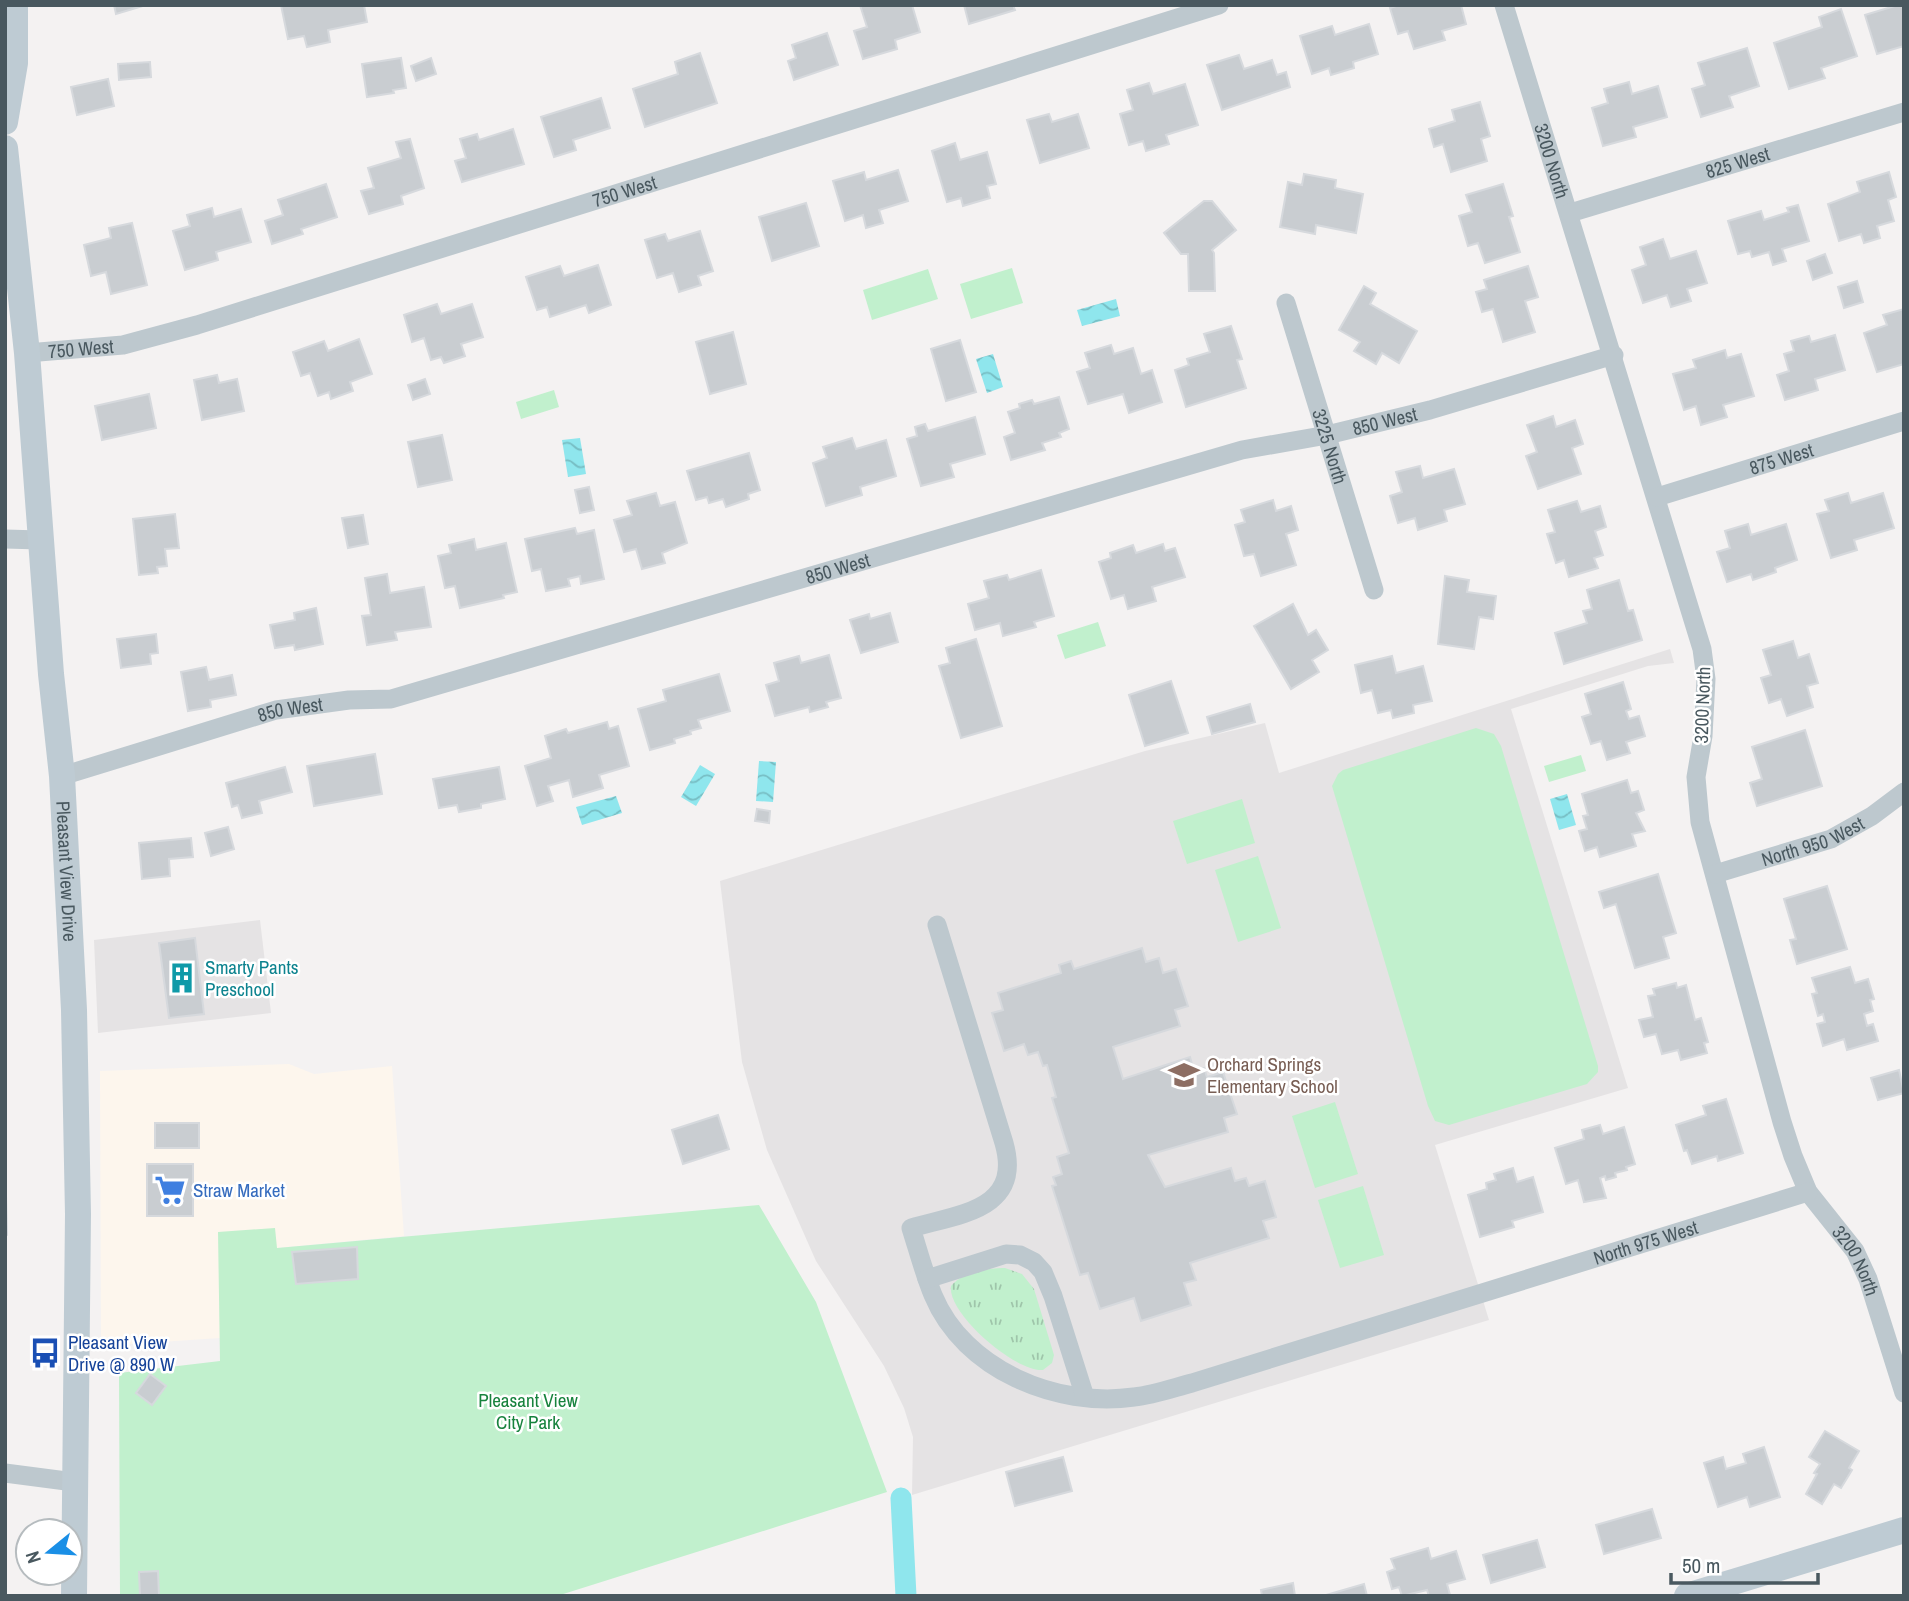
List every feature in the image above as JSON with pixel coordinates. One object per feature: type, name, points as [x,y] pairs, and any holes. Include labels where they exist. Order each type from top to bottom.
[{"type":"main road","points":[[5,122],[15,63],[15,5]]},
{"type":"main road","name":"Pleasant View Drive","points":[[5,148],[27,353],[51,674],[62,776],[74,1010],[78,1214],[74,1596]]},
{"type":"main road","points":[[1687,1596],[1904,1530]]},
{"type":"street","name":"750 West","points":[[27,353],[123,345],[197,325],[1219,5]]},
{"type":"street","name":"3200 North","points":[[1504,5],[1614,355],[1702,649],[1706,679],[1703,736],[1696,777],[1700,822],[1782,1122],[1808,1192],[1843,1234],[1868,1279],[1904,1393]]},
{"type":"street","name":"825 West","points":[[1570,213],[1904,112]]},
{"type":"street","name":"3225 North","points":[[1286,303],[1374,590]]},
{"type":"street","name":"850 West","points":[[62,776],[275,710],[349,700],[391,699],[1229,454],[1327,435],[1430,410],[1614,355]]},
{"type":"street","name":"875 West","points":[[1657,497],[1904,421]]},
{"type":"street","points":[[5,539],[40,540]]},
{"type":"street","name":"North 950 West","points":[[1715,874],[1831,839],[1872,816],[1904,792]]},
{"type":"street","name":"North 975 West","points":[[937,925],[1004,1143],[1008,1173],[1004,1188],[992,1201],[911,1228],[933,1296],[954,1331],[986,1360],[1021,1381],[1059,1395],[1135,1397],[1192,1383],[1808,1192]]},
{"type":"street","points":[[928,1279],[1006,1254],[1020,1255],[1034,1262],[1043,1272],[1053,1296],[1085,1397]]},
{"type":"street","points":[[5,1473],[74,1482]]},
{"type":"shaded area","name":"Orchard Springs Elementary School","points":[[1670,649],[1674,663],[1648,666],[1511,709],[1628,1088],[1435,1145],[1489,1320],[912,1495],[913,1437],[904,1408],[884,1366],[816,1261],[767,1150],[742,1062],[720,881],[1145,751],[1265,723],[1279,773]]},
{"type":"shaded area","points":[[260,920],[271,1013],[98,1033],[94,940]]},
{"type":"shaded area","points":[[289,1064],[314,1074],[392,1066],[404,1236],[277,1248],[219,1232],[220,1338],[101,1346],[100,1071]]},
{"type":"green space","points":[[1012,268],[1023,303],[971,319],[960,284]]},
{"type":"green space","points":[[928,269],[938,299],[872,320],[863,290]]},
{"type":"green space","points":[[554,390],[559,407],[521,419],[516,402]]},
{"type":"green space","points":[[1098,622],[1106,646],[1065,659],[1057,635]]},
{"type":"green space","points":[[1476,728],[1494,734],[1501,746],[1598,1072],[1587,1084],[1449,1125],[1435,1121],[1428,1106],[1332,786],[1343,770]]},
{"type":"green space","points":[[1581,755],[1586,771],[1549,782],[1544,766]]},
{"type":"green space","points":[[1242,799],[1255,843],[1187,864],[1173,821]]},
{"type":"green space","points":[[1258,856],[1281,928],[1238,942],[1215,870]]},
{"type":"green space","points":[[1335,1102],[1358,1174],[1315,1188],[1292,1116]]},
{"type":"green space","points":[[1363,1186],[1384,1255],[1340,1268],[1318,1200]]},
{"type":"green space","name":"Pleasant View City Park","points":[[759,1205],[816,1302],[887,1492],[557,1596],[120,1596],[119,1373],[220,1361],[218,1232],[275,1228],[277,1248]]},
{"type":"green space","points":[[1005,1268],[1022,1274],[1034,1289],[1054,1355],[1052,1363],[1043,1370],[1017,1362],[986,1340],[971,1326],[953,1298],[951,1286],[962,1277],[983,1270]]},
{"type":"water","points":[[1116,299],[1120,316],[1082,326],[1077,310]]},
{"type":"water","points":[[993,354],[1003,387],[987,393],[976,359]]},
{"type":"water","points":[[580,438],[586,474],[568,477],[562,440]]},
{"type":"water","points":[[759,761],[776,762],[773,802],[756,801]]},
{"type":"water","points":[[700,765],[715,774],[696,806],[681,797]]},
{"type":"water","points":[[1567,794],[1576,825],[1559,830],[1550,799]]},
{"type":"water","points":[[616,796],[622,813],[582,825],[576,807]]},
{"type":"building","points":[[114,5],[146,5],[116,14]]},
{"type":"building","points":[[281,5],[364,5],[367,22],[328,30],[330,42],[307,47],[304,36],[288,39]]},
{"type":"building","points":[[860,5],[912,5],[920,32],[895,40],[897,49],[863,59],[854,31],[867,27]]},
{"type":"building","points":[[964,5],[1013,5],[1015,10],[969,24]]},
{"type":"building","points":[[1399,5],[1461,5],[1466,24],[1442,31],[1445,40],[1414,49],[1408,31],[1398,34],[1390,8]]},
{"type":"building","points":[[1904,5],[1904,46],[1877,54],[1865,15]]},
{"type":"building","points":[[1841,9],[1857,56],[1821,68],[1825,78],[1789,89],[1774,43],[1822,27],[1819,17]]},
{"type":"building","points":[[1369,24],[1378,54],[1353,62],[1354,68],[1331,75],[1329,68],[1312,74],[1300,36],[1332,26],[1335,35]]},
{"type":"building","points":[[827,33],[838,65],[794,80],[788,61],[796,58],[792,45]]},
{"type":"building","points":[[1747,48],[1759,86],[1729,96],[1733,107],[1701,117],[1692,89],[1705,85],[1698,63]]},
{"type":"building","points":[[700,53],[717,103],[645,127],[633,89],[678,74],[675,62]]},
{"type":"building","points":[[1239,55],[1244,69],[1272,60],[1277,75],[1286,72],[1290,87],[1222,110],[1207,65]]},
{"type":"building","points":[[401,58],[406,88],[393,90],[394,93],[367,97],[362,64]]},
{"type":"building","points":[[431,58],[436,74],[416,81],[411,66]]},
{"type":"building","points":[[150,62],[151,77],[119,80],[118,64]]},
{"type":"building","points":[[108,79],[114,106],[77,115],[71,87]]},
{"type":"building","points":[[1629,82],[1632,94],[1658,86],[1667,117],[1633,127],[1636,137],[1603,146],[1592,108],[1608,103],[1604,89]]},
{"type":"building","points":[[1149,83],[1153,94],[1185,84],[1198,125],[1166,135],[1169,144],[1146,151],[1143,141],[1129,145],[1120,114],[1133,110],[1127,90]]},
{"type":"building","points":[[601,98],[610,128],[573,140],[576,150],[554,157],[541,117]]},
{"type":"building","points":[[1480,102],[1490,136],[1481,139],[1487,161],[1451,172],[1443,144],[1434,147],[1429,129],[1455,121],[1452,110]]},
{"type":"building","points":[[1049,114],[1052,122],[1078,114],[1089,148],[1040,163],[1027,120]]},
{"type":"building","points":[[513,129],[524,164],[462,182],[455,161],[466,158],[460,139],[477,134],[479,140]]},
{"type":"building","points":[[410,139],[424,188],[401,196],[403,204],[369,214],[361,191],[374,188],[368,168],[401,158],[396,142]]},
{"type":"building","points":[[955,143],[960,160],[987,152],[996,184],[987,186],[990,198],[963,206],[961,198],[947,202],[932,151]]},
{"type":"building","points":[[898,170],[908,201],[879,210],[883,223],[866,228],[863,215],[845,221],[833,181],[864,172],[866,180]]},
{"type":"building","points":[[1889,172],[1896,197],[1888,200],[1894,221],[1877,226],[1880,238],[1864,243],[1861,234],[1839,241],[1828,204],[1860,192],[1857,182]]},
{"type":"building","points":[[1304,174],[1336,180],[1335,188],[1363,194],[1356,233],[1316,225],[1315,234],[1280,227],[1288,182],[1302,185]]},
{"type":"building","points":[[326,184],[337,217],[301,229],[303,234],[272,244],[265,221],[283,215],[278,200]]},
{"type":"building","points":[[1503,184],[1513,216],[1509,217],[1520,252],[1485,263],[1478,243],[1468,246],[1459,216],[1472,212],[1466,195]]},
{"type":"building","points":[[1204,201],[1212,201],[1236,230],[1212,250],[1215,291],[1189,291],[1188,254],[1181,254],[1164,233]]},
{"type":"building","points":[[806,203],[819,246],[772,261],[759,217]]},
{"type":"building","points":[[1798,205],[1809,241],[1782,249],[1786,261],[1773,265],[1769,252],[1752,257],[1750,251],[1738,254],[1728,221],[1761,211],[1764,220],[1789,212],[1787,208]]},
{"type":"building","points":[[212,208],[214,217],[241,209],[251,242],[216,252],[218,260],[185,270],[173,231],[190,226],[187,215]]},
{"type":"building","points":[[132,223],[147,285],[111,294],[106,272],[91,276],[84,245],[111,238],[109,228]]},
{"type":"building","points":[[700,231],[713,271],[698,276],[701,285],[679,292],[673,273],[657,278],[645,240],[665,234],[668,241]]},
{"type":"building","points":[[1663,239],[1670,259],[1696,251],[1707,283],[1687,289],[1691,301],[1671,307],[1667,295],[1643,303],[1632,270],[1646,265],[1640,247]]},
{"type":"building","points":[[1825,254],[1832,273],[1813,280],[1807,261]]},
{"type":"building","points":[[598,265],[611,305],[589,313],[586,305],[550,317],[547,307],[537,310],[526,277],[560,266],[564,276]]},
{"type":"building","points":[[1528,266],[1538,297],[1525,301],[1535,332],[1503,342],[1493,309],[1482,312],[1476,292],[1487,289],[1484,280]]},
{"type":"building","points":[[1857,281],[1863,302],[1844,308],[1838,287]]},
{"type":"building","points":[[1364,286],[1376,293],[1370,304],[1417,331],[1399,363],[1382,353],[1376,364],[1354,351],[1360,342],[1339,330]]},
{"type":"building","points":[[437,304],[441,314],[472,304],[483,337],[461,344],[465,356],[444,363],[441,357],[431,360],[424,338],[412,342],[404,315]]},
{"type":"building","points":[[1904,309],[1904,364],[1877,372],[1864,333],[1887,325],[1883,315]]},
{"type":"building","points":[[1231,326],[1242,359],[1237,360],[1246,388],[1186,407],[1175,370],[1189,365],[1187,359],[1210,352],[1204,334]]},
{"type":"building","points":[[733,332],[746,384],[710,394],[696,342]]},
{"type":"building","points":[[1835,335],[1845,370],[1815,379],[1818,390],[1785,400],[1777,375],[1789,371],[1784,354],[1794,351],[1791,341],[1809,336],[1811,342]]},
{"type":"building","points":[[359,339],[372,374],[350,382],[353,391],[331,399],[329,392],[318,396],[310,373],[301,376],[293,352],[324,341],[328,351]]},
{"type":"building","points":[[960,340],[976,392],[946,401],[931,349]]},
{"type":"building","points":[[1111,345],[1114,354],[1133,348],[1141,374],[1152,370],[1162,402],[1129,413],[1123,394],[1088,404],[1077,372],[1090,368],[1085,353]]},
{"type":"building","points":[[1725,350],[1727,358],[1741,354],[1754,396],[1723,405],[1727,417],[1701,425],[1696,406],[1684,410],[1673,374],[1696,368],[1693,360]]},
{"type":"building","points":[[217,375],[219,383],[237,379],[244,411],[202,420],[194,380]]},
{"type":"building","points":[[425,379],[430,394],[413,400],[408,385]]},
{"type":"building","points":[[149,394],[156,428],[102,440],[95,406]]},
{"type":"building","points":[[1059,397],[1069,429],[1059,433],[1061,437],[1042,443],[1045,450],[1011,460],[1004,437],[1015,433],[1008,412],[1020,408],[1019,404],[1032,400],[1034,404]]},
{"type":"building","points":[[1553,416],[1556,427],[1575,420],[1583,444],[1572,448],[1581,474],[1538,489],[1526,456],[1537,452],[1527,425]]},
{"type":"building","points":[[975,417],[985,454],[950,464],[954,477],[921,486],[907,439],[917,436],[915,427],[925,424],[928,431]]},
{"type":"building","points":[[442,435],[452,480],[418,487],[408,442]]},
{"type":"building","points":[[852,438],[856,449],[886,440],[896,476],[860,487],[862,495],[826,506],[813,463],[827,458],[823,447]]},
{"type":"building","points":[[749,453],[760,490],[748,494],[749,499],[726,507],[723,499],[709,503],[707,497],[696,500],[687,471]]},
{"type":"building","points":[[1420,466],[1423,478],[1454,469],[1465,504],[1444,510],[1447,521],[1418,530],[1415,518],[1398,523],[1390,496],[1402,492],[1396,472]]},
{"type":"building","points":[[589,487],[594,510],[580,513],[575,490]]},
{"type":"building","points":[[656,493],[660,506],[675,502],[687,543],[662,553],[665,563],[642,569],[636,549],[624,552],[614,520],[632,515],[627,501]]},
{"type":"building","points":[[1848,493],[1851,503],[1883,493],[1894,528],[1854,540],[1857,550],[1831,558],[1817,514],[1829,511],[1825,500]]},
{"type":"building","points":[[1273,500],[1276,511],[1291,506],[1298,530],[1286,534],[1296,565],[1261,576],[1254,554],[1244,556],[1235,525],[1245,522],[1241,510]]},
{"type":"building","points":[[1577,501],[1581,512],[1600,506],[1606,527],[1595,531],[1603,555],[1594,558],[1598,568],[1569,577],[1564,560],[1556,563],[1547,534],[1555,532],[1548,510]]},
{"type":"building","points":[[175,514],[179,548],[165,549],[167,566],[157,567],[158,573],[139,575],[133,519]]},
{"type":"building","points":[[363,515],[368,544],[348,548],[342,518]]},
{"type":"building","points":[[1748,524],[1751,535],[1786,524],[1797,560],[1775,568],[1776,572],[1753,580],[1751,574],[1727,582],[1717,552],[1730,548],[1725,531]]},
{"type":"building","points":[[575,528],[577,534],[594,530],[604,579],[581,584],[580,576],[568,579],[570,586],[546,591],[541,569],[532,571],[525,539]]},
{"type":"building","points":[[474,539],[476,550],[506,543],[517,592],[503,595],[504,598],[460,608],[455,586],[445,588],[438,556],[451,553],[449,545]]},
{"type":"building","points":[[1163,544],[1165,551],[1175,548],[1185,577],[1152,587],[1156,601],[1128,609],[1124,595],[1111,599],[1099,562],[1111,558],[1110,553],[1133,545],[1136,553]]},
{"type":"building","points":[[1041,570],[1054,616],[1034,622],[1036,627],[1003,636],[1000,623],[975,630],[968,604],[989,598],[984,581],[1007,575],[1009,580]]},
{"type":"building","points":[[387,574],[390,593],[424,587],[431,627],[395,632],[397,640],[367,645],[362,616],[371,615],[365,578]]},
{"type":"building","points":[[1445,576],[1469,580],[1467,592],[1496,596],[1493,619],[1479,617],[1474,649],[1438,644]]},
{"type":"building","points":[[1619,580],[1628,611],[1633,610],[1642,640],[1564,664],[1555,633],[1587,623],[1583,611],[1592,609],[1587,590]]},
{"type":"building","points":[[1293,604],[1308,635],[1316,630],[1328,650],[1312,660],[1319,672],[1291,689],[1254,626]]},
{"type":"building","points":[[316,608],[323,644],[295,650],[294,645],[275,648],[270,625],[295,620],[294,613]]},
{"type":"building","points":[[890,613],[898,642],[861,653],[850,620],[869,614],[870,619]]},
{"type":"building","points":[[156,634],[158,653],[150,654],[151,664],[121,668],[117,639]]},
{"type":"building","points":[[976,639],[1002,726],[961,738],[939,666],[950,663],[946,648]]},
{"type":"building","points":[[1793,641],[1798,658],[1809,654],[1818,683],[1807,686],[1813,707],[1787,716],[1781,699],[1769,703],[1761,678],[1771,675],[1763,650]]},
{"type":"building","points":[[829,655],[841,698],[826,702],[828,707],[810,712],[809,707],[775,716],[766,685],[779,681],[774,663],[799,656],[801,663]]},
{"type":"building","points":[[1392,656],[1396,673],[1423,666],[1432,701],[1413,705],[1414,713],[1393,718],[1391,710],[1378,713],[1372,690],[1361,693],[1355,665]]},
{"type":"building","points":[[206,667],[209,680],[232,675],[236,695],[210,700],[211,707],[188,711],[181,672]]},
{"type":"building","points":[[719,674],[730,711],[698,720],[701,728],[674,739],[675,743],[650,750],[638,709],[666,701],[663,690]]},
{"type":"building","points":[[1171,681],[1188,733],[1145,746],[1129,695]]},
{"type":"building","points":[[1623,682],[1631,709],[1626,711],[1629,719],[1639,716],[1645,736],[1626,742],[1630,753],[1607,760],[1601,741],[1591,744],[1582,717],[1591,714],[1585,694]]},
{"type":"building","points":[[1250,704],[1255,722],[1212,734],[1207,717]]},
{"type":"building","points":[[607,722],[609,729],[618,726],[629,766],[599,775],[603,788],[573,797],[569,780],[548,786],[553,801],[537,806],[525,766],[551,758],[545,736],[566,729],[568,733]]},
{"type":"building","points":[[1805,730],[1822,786],[1757,806],[1750,783],[1762,779],[1752,747]]},
{"type":"building","points":[[375,754],[382,794],[314,806],[307,766]]},
{"type":"building","points":[[285,767],[292,792],[259,801],[262,813],[242,818],[238,805],[232,807],[226,783]]},
{"type":"building","points":[[499,767],[505,799],[481,804],[481,808],[459,812],[457,805],[439,808],[433,779]]},
{"type":"building","points":[[1627,780],[1631,793],[1638,791],[1644,810],[1636,813],[1645,831],[1632,834],[1636,846],[1600,857],[1597,847],[1585,851],[1579,831],[1587,829],[1583,816],[1588,815],[1582,794]]},
{"type":"building","points":[[757,809],[770,811],[769,823],[755,821]]},
{"type":"building","points":[[228,827],[234,849],[211,856],[205,833]]},
{"type":"building","points":[[191,838],[193,857],[169,859],[170,876],[142,879],[139,843]]},
{"type":"building","points":[[1658,874],[1676,933],[1663,937],[1669,958],[1635,968],[1616,904],[1604,908],[1599,892]]},
{"type":"building","points":[[1827,886],[1847,949],[1797,964],[1790,940],[1796,939],[1784,899]]},
{"type":"building","name":"Smarty Pants Preschool","points":[[195,938],[204,1014],[169,1018],[159,943]]},
{"type":"building","name":"Orchard Springs Elementary School","points":[[1142,948],[1146,962],[1159,958],[1163,973],[1176,969],[1188,1006],[1175,1010],[1180,1026],[1113,1047],[1123,1079],[1190,1057],[1194,1071],[1204,1068],[1207,1077],[1223,1072],[1237,1114],[1224,1118],[1228,1132],[1148,1155],[1165,1187],[1231,1168],[1235,1181],[1246,1178],[1249,1186],[1265,1181],[1276,1217],[1263,1221],[1269,1238],[1190,1263],[1196,1280],[1184,1283],[1191,1305],[1141,1321],[1134,1298],[1100,1309],[1088,1273],[1080,1275],[1052,1186],[1056,1185],[1053,1177],[1062,1174],[1057,1157],[1069,1153],[1052,1098],[1056,1097],[1047,1065],[1043,1066],[1038,1052],[1028,1055],[1024,1044],[1004,1051],[992,1013],[1003,1010],[998,993],[1061,973],[1059,965],[1071,961],[1074,969]]},
{"type":"building","points":[[1850,967],[1855,983],[1868,979],[1874,999],[1870,1000],[1873,1011],[1864,1014],[1867,1026],[1873,1024],[1878,1041],[1847,1050],[1844,1039],[1823,1046],[1817,1024],[1825,1022],[1823,1014],[1818,1016],[1812,994],[1817,993],[1812,978]]},
{"type":"building","points":[[1676,983],[1677,988],[1686,985],[1695,1020],[1701,1018],[1708,1042],[1704,1043],[1707,1053],[1681,1060],[1678,1050],[1662,1054],[1656,1034],[1644,1037],[1639,1020],[1653,1017],[1648,996],[1655,995],[1653,989]]},
{"type":"building","points":[[1899,1070],[1904,1093],[1878,1100],[1871,1078]]},
{"type":"building","points":[[1726,1099],[1743,1153],[1718,1161],[1717,1156],[1692,1164],[1687,1150],[1684,1151],[1676,1125],[1706,1115],[1703,1106]]},
{"type":"building","points":[[718,1115],[729,1149],[683,1164],[672,1130]]},
{"type":"building","points":[[155,1123],[199,1123],[199,1148],[155,1148]]},
{"type":"building","points":[[1600,1125],[1603,1134],[1624,1127],[1635,1164],[1626,1167],[1627,1170],[1615,1173],[1616,1177],[1606,1180],[1605,1176],[1600,1178],[1606,1198],[1584,1202],[1578,1180],[1566,1184],[1555,1148],[1584,1139],[1582,1130]]},
{"type":"building","name":"Straw Market","points":[[147,1164],[193,1164],[193,1216],[147,1216]]},
{"type":"building","points":[[1513,1168],[1517,1182],[1533,1177],[1543,1212],[1512,1221],[1514,1227],[1480,1237],[1468,1195],[1487,1189],[1486,1183],[1496,1180],[1494,1174]]},
{"type":"building","points":[[5,1196],[7,1235],[5,1236]]},
{"type":"building","points":[[357,1247],[358,1279],[296,1284],[292,1252]]},
{"type":"building","points":[[150,1374],[166,1386],[152,1405],[136,1393]]},
{"type":"building","points":[[1825,1431],[1859,1451],[1841,1488],[1834,1484],[1822,1504],[1806,1494],[1820,1464],[1809,1457]]},
{"type":"building","points":[[1764,1447],[1780,1497],[1750,1507],[1747,1497],[1718,1507],[1704,1463],[1723,1457],[1726,1469],[1746,1463],[1743,1454]]},
{"type":"building","points":[[1063,1457],[1072,1491],[1015,1506],[1006,1472]]},
{"type":"building","points":[[1652,1509],[1661,1538],[1604,1554],[1596,1525]]},
{"type":"building","points":[[1537,1540],[1545,1567],[1491,1583],[1483,1555]]},
{"type":"building","points":[[1428,1548],[1431,1559],[1456,1551],[1465,1579],[1447,1584],[1450,1595],[1447,1596],[1429,1596],[1427,1590],[1402,1596],[1399,1587],[1392,1589],[1387,1572],[1395,1569],[1391,1559]]},
{"type":"building","points":[[158,1571],[159,1596],[140,1596],[139,1572]]},
{"type":"building","points":[[1293,1583],[1295,1596],[1262,1596],[1261,1590]]},
{"type":"building","points":[[1364,1584],[1367,1596],[1326,1596],[1326,1595]]},
{"type":"waterway","points":[[901,1498],[906,1596]]},
{"type":"place","name":"Smarty Pants Preschool","points":[[182,978]]},
{"type":"place","name":"Orchard Springs Elementary School","points":[[1184,1075]]},
{"type":"place","name":"Straw Market","points":[[170,1190]]},
{"type":"place","name":"Pleasant View Drive @ 890 W","points":[[45,1353]]}]
